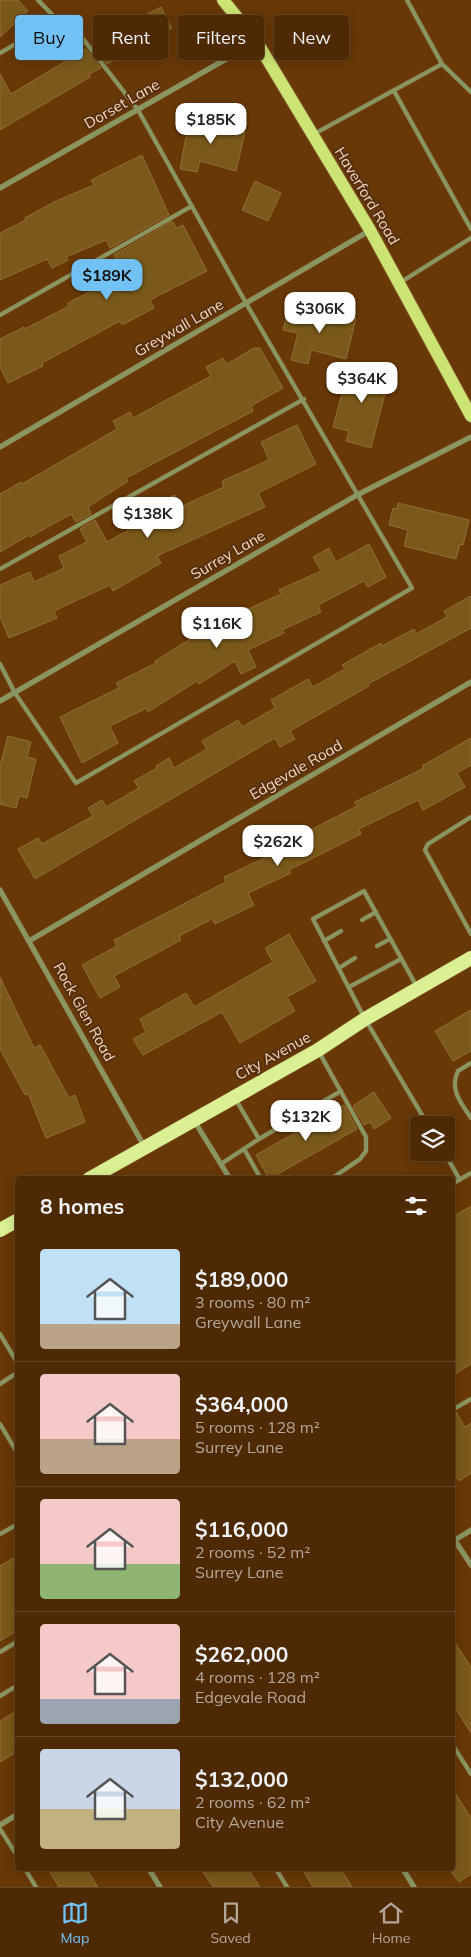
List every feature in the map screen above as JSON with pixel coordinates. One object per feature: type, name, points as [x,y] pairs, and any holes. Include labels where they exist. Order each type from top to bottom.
[{"type":"highway","name":"City Avenue","points":[[94,1176],[233,1096],[318,1050],[365,1019],[471,958]]},
{"type":"highway","points":[[0,1230],[15,1222]]},
{"type":"main road","name":"Haverford Road","points":[[223,0],[235,15]]},
{"type":"main road","name":"Haverford Road","points":[[264,54],[370,230],[471,416]]},
{"type":"street","name":"Dorset Lane","points":[[0,188],[226,60]]},
{"type":"street","name":"Greywall Lane","points":[[0,447],[370,230]]},
{"type":"street","name":"Surrey Lane","points":[[0,701],[357,495],[471,437]]},
{"type":"street","name":"Edgevale Road","points":[[29,941],[471,683]]},
{"type":"street","name":"Rock Glen Road","points":[[0,890],[145,1147]]},
{"type":"street","points":[[193,1119],[228,1176]]},
{"type":"street","points":[[455,1538],[471,1530]]},
{"type":"street","points":[[455,1542],[471,1565]]},
{"type":"street","points":[[0,1827],[15,1816]]},
{"type":"street","points":[[149,1871],[160,1887]]},
{"type":"street","points":[[404,1871],[414,1887]]},
{"type":"lane","points":[[38,0],[52,15]]},
{"type":"lane","points":[[407,0],[442,64],[471,92]]},
{"type":"lane","points":[[0,664],[15,693],[76,783],[412,588],[357,495],[304,399],[246,303],[138,110],[83,39]]},
{"type":"lane","points":[[0,53],[15,44]]},
{"type":"lane","points":[[312,136],[442,64]]},
{"type":"lane","points":[[394,91],[471,229]]},
{"type":"lane","points":[[0,315],[192,206]]},
{"type":"lane","points":[[399,284],[471,238]]},
{"type":"lane","points":[[0,569],[304,399]]},
{"type":"lane","points":[[471,818],[428,844],[425,850],[471,934]]},
{"type":"lane","points":[[418,989],[364,891],[313,920],[365,1019],[423,1116]]},
{"type":"lane","points":[[362,920],[376,912]]},
{"type":"lane","points":[[324,941],[341,931]]},
{"type":"lane","points":[[377,946],[390,939]]},
{"type":"lane","points":[[339,968],[355,958]]},
{"type":"lane","points":[[349,988],[401,959]]},
{"type":"lane","points":[[318,1050],[366,1137],[366,1151],[360,1159],[335,1176]]},
{"type":"lane","points":[[471,1063],[458,1071],[454,1083],[458,1096],[471,1118]]},
{"type":"lane","points":[[221,1164],[259,1139],[341,1091]]},
{"type":"lane","points":[[233,1096],[259,1139]]},
{"type":"lane","points":[[244,1149],[259,1176]]},
{"type":"lane","points":[[449,1161],[460,1180]]},
{"type":"lane","points":[[455,1182],[471,1173]]},
{"type":"lane","points":[[0,1334],[15,1359]]},
{"type":"lane","points":[[0,1384],[15,1374]]},
{"type":"lane","points":[[455,1408],[471,1399]]},
{"type":"lane","points":[[0,1424],[15,1449]]},
{"type":"lane","points":[[0,1534],[15,1526]]},
{"type":"lane","points":[[0,1652],[15,1643]]},
{"type":"lane","points":[[0,1696],[15,1687]]},
{"type":"lane","points":[[455,1749],[471,1774]]},
{"type":"lane","points":[[0,1827],[15,1852]]},
{"type":"lane","points":[[26,1871],[36,1887]]},
{"type":"lane","points":[[277,1871],[287,1887]]},
{"type":"building","points":[[0,0],[18,0],[28,11],[24,15],[15,15],[15,23],[0,37]]},
{"type":"building","points":[[161,7],[165,15],[146,15]]},
{"type":"building","points":[[168,20],[172,28],[168,30]]},
{"type":"building","points":[[86,49],[101,68],[89,74],[90,77],[0,130],[0,74],[11,94],[68,60],[83,60],[83,51]]},
{"type":"building","points":[[104,60],[115,60],[107,64]]},
{"type":"building","points":[[190,115],[208,118],[207,122],[245,132],[236,171],[200,161],[197,172],[180,169]]},
{"type":"building","points":[[142,155],[169,215],[110,248],[106,240],[66,257],[68,260],[52,268],[47,259],[0,280],[0,233],[26,220],[25,218],[56,201],[94,185],[91,180]]},
{"type":"building","points":[[255,181],[281,193],[268,221],[242,210]]},
{"type":"building","points":[[172,221],[176,228],[183,225],[207,271],[150,300],[154,308],[122,325],[120,321],[42,363],[43,366],[8,383],[0,367],[0,339],[24,327],[25,329],[69,306],[68,303],[124,274],[114,255]]},
{"type":"building","points":[[310,307],[356,318],[346,359],[311,350],[308,364],[291,360],[298,333],[283,330],[287,313],[307,318]]},
{"type":"building","points":[[254,348],[260,348],[283,388],[251,406],[253,411],[126,478],[128,481],[88,507],[91,514],[76,522],[71,514],[0,552],[0,494],[21,482],[22,484],[117,429],[113,421],[130,412],[133,418],[211,376],[206,367],[223,358],[227,364]]},
{"type":"building","points":[[350,364],[390,374],[371,448],[346,441],[349,431],[333,427]]},
{"type":"building","points":[[297,425],[316,464],[258,493],[265,507],[157,556],[161,563],[113,591],[110,585],[54,611],[57,618],[9,638],[0,617],[0,585],[30,572],[34,582],[64,568],[59,556],[87,542],[80,529],[95,520],[107,542],[161,512],[157,503],[175,495],[180,507],[224,487],[222,481],[269,460],[261,442]]},
{"type":"building","points":[[398,503],[469,520],[463,545],[460,544],[456,559],[404,546],[408,530],[389,525],[393,508],[397,509]]},
{"type":"building","points":[[369,544],[386,577],[368,587],[364,581],[318,605],[321,612],[282,630],[284,633],[248,650],[256,667],[241,674],[235,661],[199,684],[197,681],[148,712],[147,708],[110,726],[118,743],[82,763],[60,717],[119,688],[116,683],[156,663],[155,661],[216,623],[214,618],[230,611],[233,616],[281,594],[279,590],[321,571],[313,557],[329,548],[336,562]]},
{"type":"building","points":[[471,596],[471,628],[368,684],[369,686],[290,731],[295,739],[280,747],[275,738],[35,879],[18,849],[38,838],[42,844],[93,816],[88,808],[102,800],[106,807],[139,788],[134,781],[157,768],[156,766],[169,758],[174,768],[207,749],[202,741],[238,720],[242,727],[275,708],[271,700],[308,679],[313,687],[345,669],[342,665],[381,643],[382,646],[414,629],[416,634],[447,617],[444,611]]},
{"type":"building","points":[[8,736],[31,742],[27,757],[36,759],[27,798],[19,796],[16,808],[0,804],[0,766]]},
{"type":"building","points":[[471,738],[471,765],[457,773],[465,787],[423,810],[418,800],[359,829],[361,834],[289,870],[291,873],[248,893],[254,905],[215,924],[212,919],[179,936],[181,940],[114,976],[120,987],[100,998],[82,965],[117,946],[114,940],[226,882],[224,877],[296,843],[293,839],[357,806],[355,802],[424,768],[422,766]]},
{"type":"building","points":[[289,934],[316,981],[287,997],[295,1011],[240,1043],[222,1012],[143,1055],[133,1039],[146,1032],[140,1019],[186,993],[194,1007],[273,962],[265,948]]},
{"type":"building","points":[[0,977],[34,1048],[40,1045],[69,1098],[75,1095],[85,1122],[46,1138],[28,1093],[25,1095],[0,1049]]},
{"type":"building","points":[[471,1010],[471,1051],[453,1061],[435,1031]]},
{"type":"building","points":[[374,1092],[391,1118],[374,1129],[370,1122],[364,1125],[353,1106]]},
{"type":"building","points":[[344,1105],[357,1129],[274,1176],[267,1176],[256,1155]]},
{"type":"building","points":[[471,1206],[471,1364],[455,1374],[455,1215]]},
{"type":"building","points":[[455,1412],[465,1427],[471,1423],[471,1473],[459,1481],[455,1476]]},
{"type":"building","points":[[15,1557],[15,1632],[0,1641],[0,1566]]},
{"type":"building","points":[[455,1643],[471,1667],[471,1733],[455,1708]]},
{"type":"building","points":[[15,1712],[15,1753],[0,1762],[0,1721]]},
{"type":"building","points":[[455,1793],[471,1818],[471,1874],[459,1882],[452,1871],[455,1871]]},
{"type":"building","points":[[49,1871],[87,1871],[98,1887],[59,1887]]},
{"type":"building","points":[[202,1871],[249,1871],[260,1887],[213,1887]]},
{"type":"building","points":[[303,1871],[342,1871],[352,1887],[313,1887]]}]
